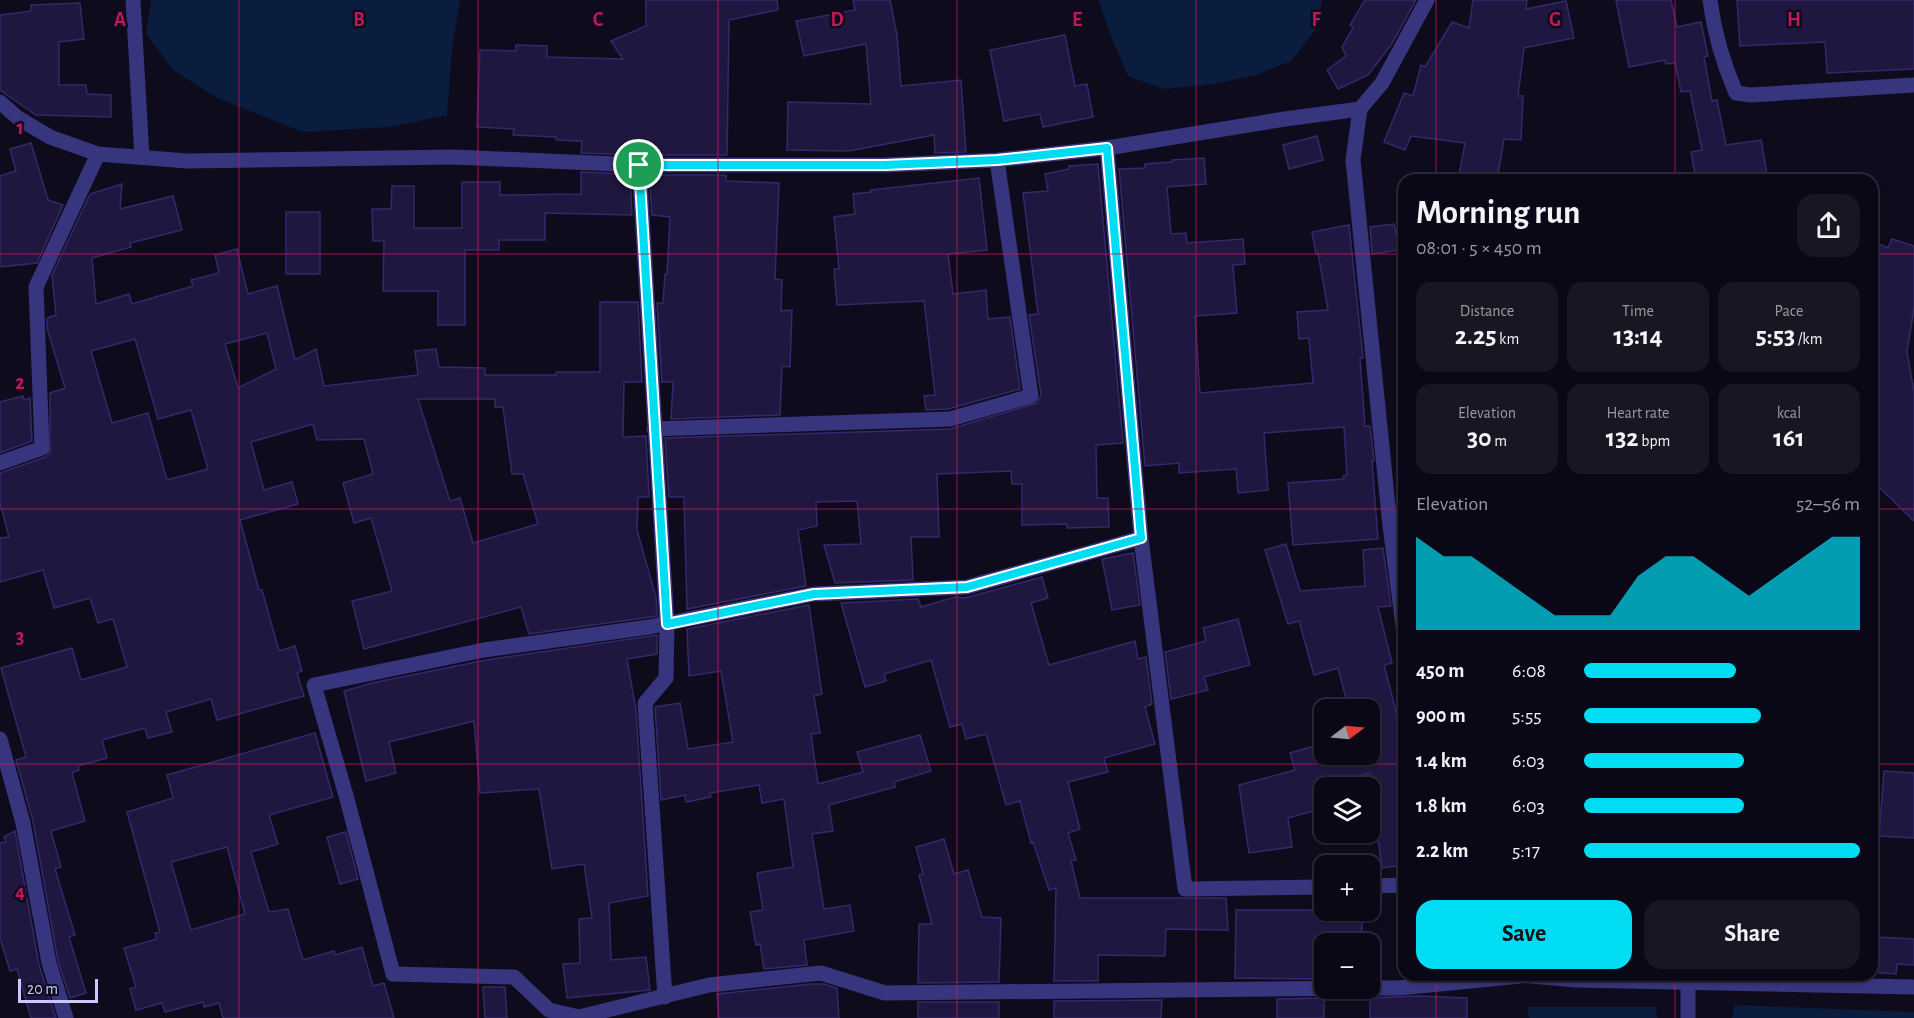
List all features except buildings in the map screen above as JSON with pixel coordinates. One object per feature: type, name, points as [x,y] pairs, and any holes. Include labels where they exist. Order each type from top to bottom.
[{"type":"street","points":[[133,0],[142,157]]},
{"type":"street","points":[[1398,587],[1353,160],[1360,109],[1382,83],[1426,0]]},
{"type":"street","points":[[1710,0],[1713,25],[1736,93],[1751,95],[1914,85]]},
{"type":"street","points":[[0,102],[18,118],[50,137],[98,154],[188,161],[453,157],[639,165],[885,165],[997,160],[1107,148],[1285,118],[1360,109]]},
{"type":"street","points":[[1107,148],[1141,538],[1185,889],[1314,887]]},
{"type":"street","points":[[0,463],[42,448],[36,287],[98,154]]},
{"type":"street","points":[[654,429],[950,419],[1031,396],[997,160]]},
{"type":"street","points":[[639,165],[667,624],[666,678],[645,703],[665,997]]},
{"type":"street","points":[[1141,538],[967,587],[814,594],[667,624],[484,650],[314,685],[393,974],[514,977],[549,1010],[579,1018],[709,985],[820,973],[885,993],[1314,989]]},
{"type":"street","points":[[0,739],[23,823],[49,963],[66,1018]]},
{"type":"street","points":[[1380,886],[1398,885]]},
{"type":"street","points":[[1380,988],[1465,981]]},
{"type":"street","points":[[1632,981],[1914,987]]},
{"type":"street","points":[[1688,982],[1688,1018]]},
{"type":"water","points":[[151,0],[460,0],[452,49],[447,115],[390,127],[302,132],[217,98],[173,70],[146,34]]},
{"type":"water","points":[[1099,0],[1322,0],[1315,31],[1291,61],[1259,74],[1215,84],[1164,89],[1128,76],[1108,29]]},
{"type":"water","points":[[1735,1005],[1914,1012],[1914,1018],[1732,1018]]},
{"type":"water","points":[[1527,1007],[1656,1007],[1657,1018],[1529,1018]]},
{"type":"route","points":[[1107,148],[1141,538],[967,587],[814,594],[667,624],[639,165],[885,165],[997,160],[1107,148]]}]
